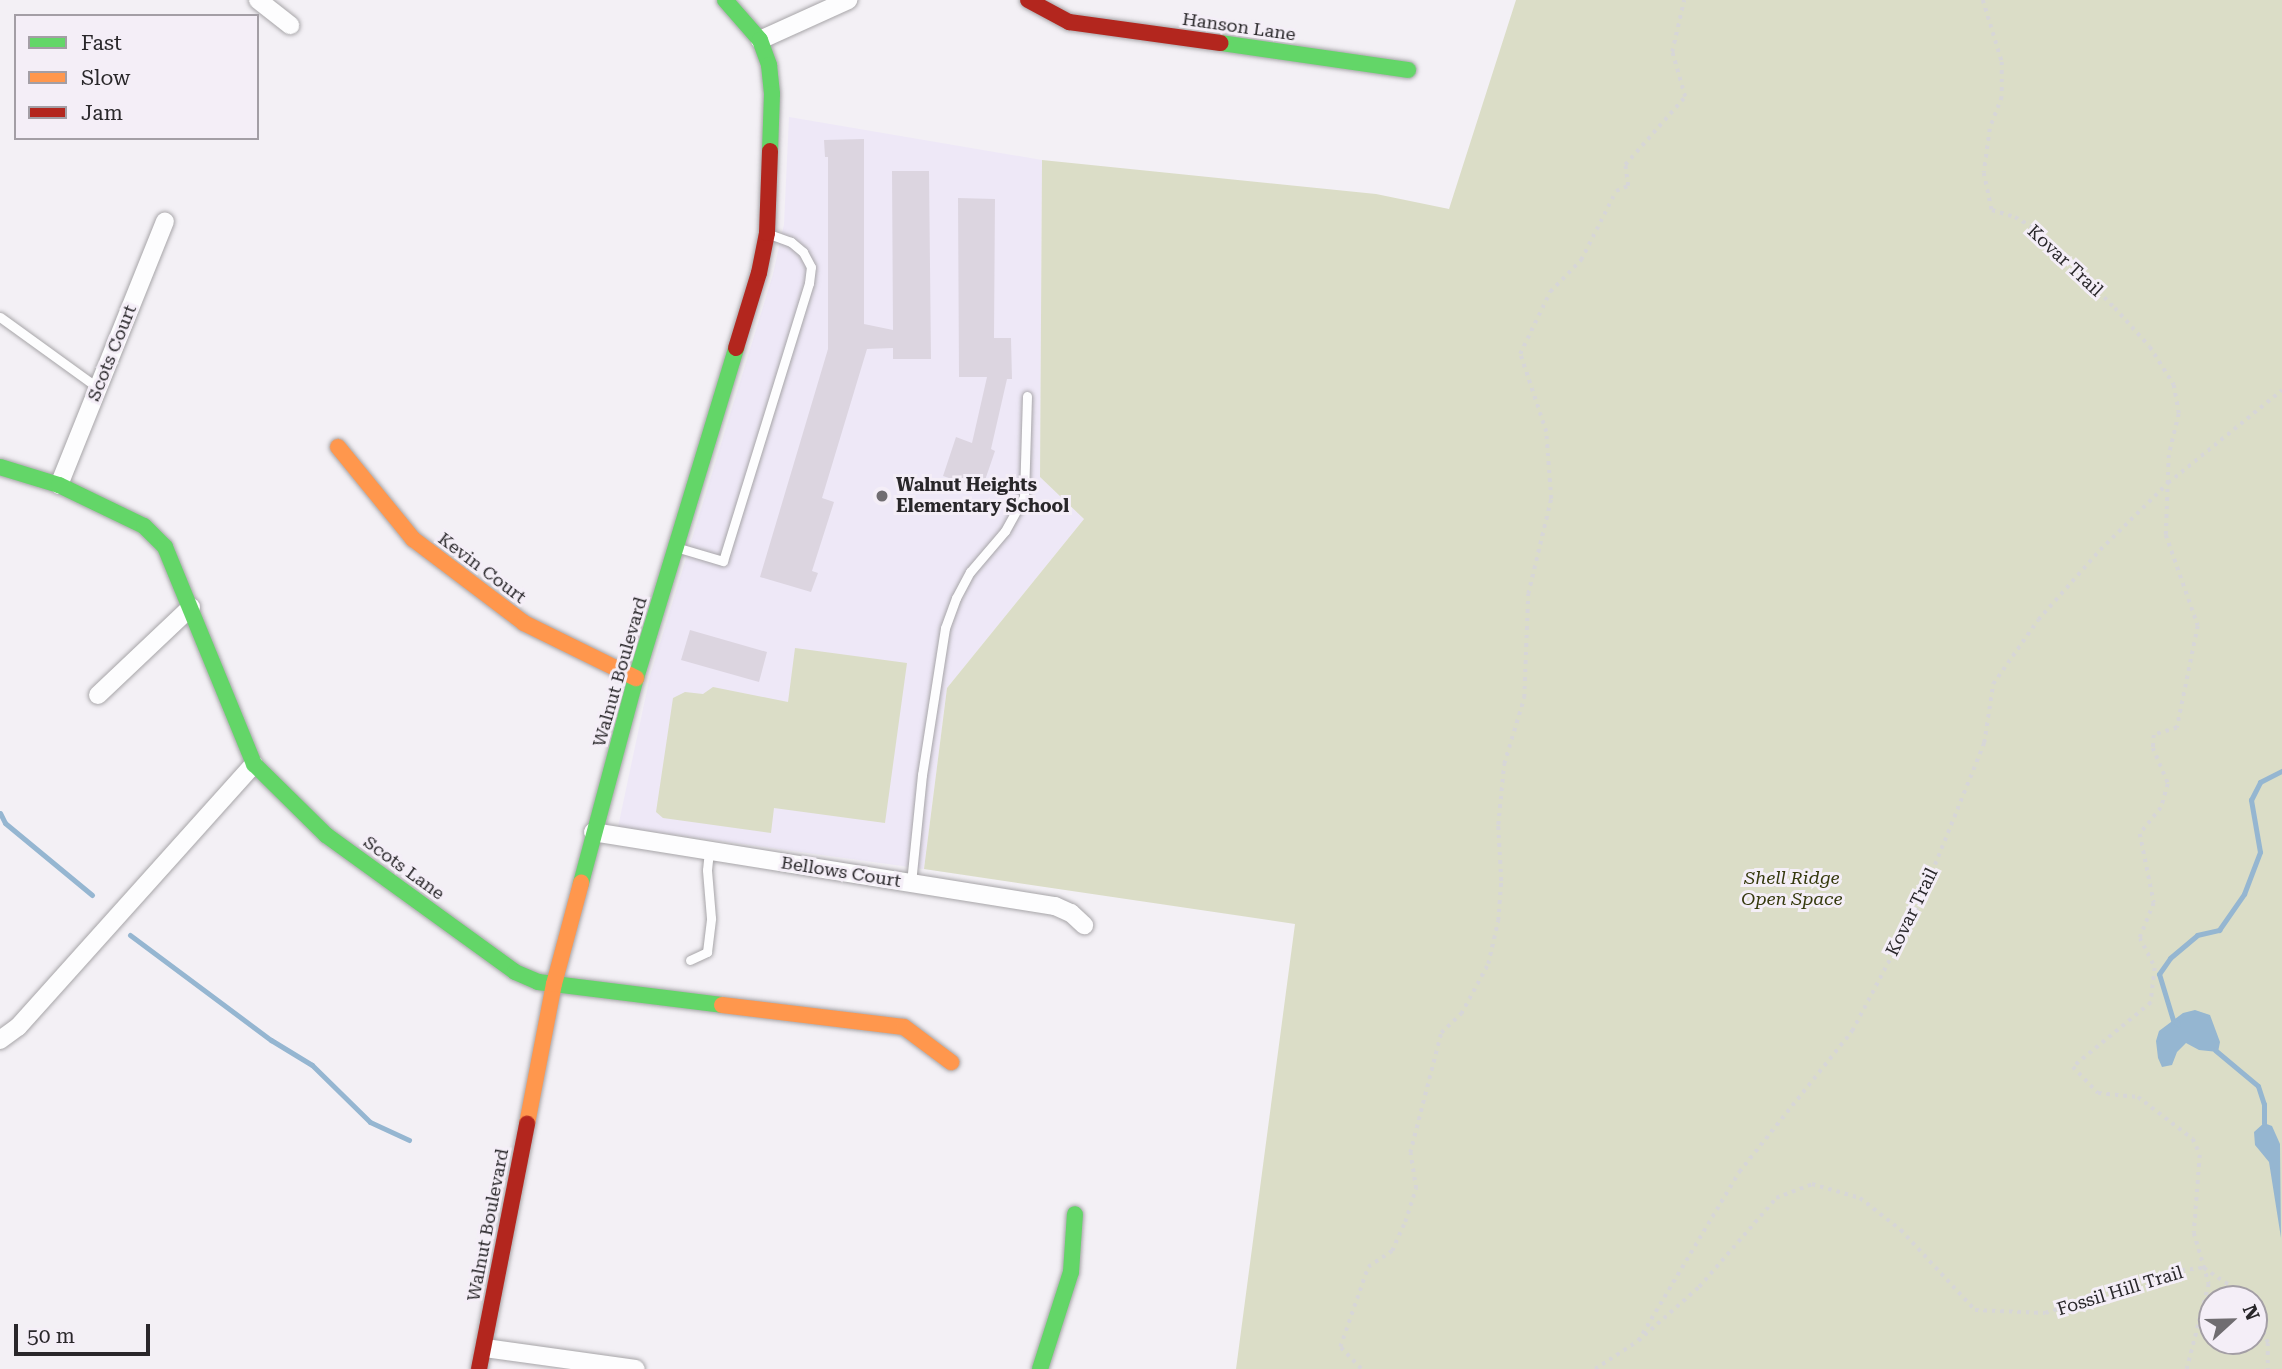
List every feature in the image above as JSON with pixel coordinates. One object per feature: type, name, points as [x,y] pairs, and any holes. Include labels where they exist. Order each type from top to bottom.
[{"type":"street","points":[[258,0],[290,25]]},
{"type":"street","name":"Walnut Boulevard","points":[[479,1369],[554,984],[636,678],[759,274],[767,233],[772,94],[769,65],[760,40],[725,0]]},
{"type":"street","points":[[760,40],[848,0]]},
{"type":"street","name":"Hanson Lane","points":[[1028,0],[1069,22],[1408,71]]},
{"type":"street","name":"Scots Court","points":[[60,485],[165,221]]},
{"type":"street","name":"Kevin Court","points":[[338,447],[413,539],[524,623],[636,678]]},
{"type":"street","name":"Scots Lane","points":[[0,467],[60,485],[144,526],[165,547],[254,764],[326,835],[515,972],[554,984],[904,1027],[951,1062]]},
{"type":"street","points":[[98,695],[191,607]]},
{"type":"street","points":[[0,1040],[18,1027],[254,764]]},
{"type":"street","name":"Bellows Court","points":[[593,832],[1055,906],[1071,913],[1084,925]]},
{"type":"street","points":[[1040,1369],[1071,1272],[1075,1214]]},
{"type":"street","points":[[485,1348],[636,1369]]},
{"type":"lane","points":[[677,547],[723,561],[809,283],[811,267],[803,251],[791,242],[767,233]]},
{"type":"lane","points":[[0,317],[98,388]]},
{"type":"lane","points":[[911,883],[922,775],[945,628],[956,598],[971,572],[1005,531],[1024,496],[1027,396]]},
{"type":"lane","points":[[690,960],[707,952],[711,918],[707,870],[709,850]]},
{"type":"path","points":[[1361,1369],[1340,1347],[1368,1267],[1392,1251],[1405,1222],[1416,1189],[1410,1153],[1441,1033],[1461,1013],[1488,964],[1498,921],[1501,881],[1498,825],[1504,764],[1524,698],[1528,594],[1550,499],[1546,432],[1520,354],[1549,292],[1581,260],[1616,191],[1628,186],[1625,165],[1685,97],[1672,52],[1684,0]]},
{"type":"path","name":"Kovar Trail","points":[[1983,0],[2002,62],[2002,97],[1990,129],[1983,173],[1992,210],[2015,217],[2039,231],[2150,347],[2174,385],[2179,414],[2169,455],[2166,535],[2198,626],[2176,728],[2154,735],[2153,748],[2168,784],[2161,808],[2140,834],[2154,903],[2140,938],[2155,968],[2151,1003],[2073,1067],[2098,1093],[2138,1097],[2193,1139],[2200,1155],[2194,1233],[2204,1268]]},
{"type":"path","points":[[2168,483],[2282,390]]},
{"type":"path","name":"Kovar Trail","points":[[1638,1341],[1739,1171],[1852,1031],[1919,904],[1984,743],[1993,684],[2038,620],[2100,550],[2168,483]]},
{"type":"path","name":"Fossil Hill Trail","points":[[1595,1369],[1638,1341],[1699,1287],[1776,1198],[1812,1184],[1860,1198],[1901,1230],[1975,1310],[2045,1313],[2173,1271],[2204,1268],[2229,1285]]},
{"type":"path","points":[[2187,1369],[2209,1284],[2204,1268]]},
{"type":"shaded area","name":"Walnut Heights Elementary School","points":[[789,117],[1042,160],[1040,477],[1084,519],[947,688],[924,869],[618,827],[650,676],[773,274],[784,224]]},
{"type":"green space","name":"Shell Ridge Open Space","points":[[1516,0],[2282,0],[2282,1369],[1236,1369],[1295,924],[924,869],[947,688],[1084,519],[1040,477],[1042,160],[1376,194],[1449,209]]},
{"type":"green space","points":[[795,648],[907,663],[885,823],[774,808],[771,833],[663,818],[656,812],[673,698],[685,692],[703,694],[713,687],[788,702]]},
{"type":"water","points":[[2195,1010],[2210,1015],[2220,1042],[2218,1052],[2199,1050],[2186,1043],[2177,1052],[2172,1065],[2162,1067],[2156,1041],[2159,1031],[2183,1013]]},
{"type":"water","points":[[2264,1123],[2272,1126],[2280,1144],[2281,1238],[2269,1162],[2255,1145],[2254,1132]]},
{"type":"building","points":[[864,139],[864,324],[893,330],[892,171],[929,171],[931,359],[893,359],[893,348],[867,349],[822,498],[834,502],[812,571],[818,573],[811,592],[760,577],[828,349],[828,157],[825,157],[824,140]]},
{"type":"building","points":[[958,198],[995,199],[994,338],[1011,338],[1012,379],[1007,379],[991,449],[995,451],[982,489],[943,476],[956,437],[972,443],[987,377],[959,377]]},
{"type":"building","points":[[690,630],[767,652],[759,682],[681,660]]},
{"type":"waterway","points":[[2178,1024],[2173,1020],[2159,974],[2170,958],[2197,935],[2219,930],[2244,894],[2260,852],[2251,800],[2260,782],[2282,771]]},
{"type":"waterway","points":[[0,813],[5,823],[92,895]]},
{"type":"waterway","points":[[130,935],[271,1040],[312,1065],[370,1122],[409,1140]]},
{"type":"waterway","points":[[2215,1050],[2258,1086],[2264,1104],[2264,1123]]},
{"type":"traffic: fast","points":[[725,0],[760,40],[769,65],[772,94],[770,151]]},
{"type":"traffic: fast","points":[[1221,43],[1408,70]]},
{"type":"traffic: fast","points":[[581,883],[636,678],[736,348]]},
{"type":"traffic: fast","points":[[0,467],[59,485],[144,526],[165,547],[254,764],[326,835],[515,972],[538,982],[722,1005]]},
{"type":"traffic: fast","points":[[1040,1369],[1071,1272],[1075,1214]]},
{"type":"traffic: slow","points":[[338,447],[413,539],[524,623],[636,678]]},
{"type":"traffic: slow","points":[[527,1124],[554,984],[581,883]]},
{"type":"traffic: slow","points":[[722,1005],[904,1027],[951,1062]]},
{"type":"traffic: jam","points":[[1028,0],[1069,22],[1221,43]]},
{"type":"traffic: jam","points":[[736,348],[759,273],[767,233],[770,151]]},
{"type":"traffic: jam","points":[[479,1369],[527,1124]]},
{"type":"place","name":"Walnut Heights Elementary School","points":[[882,496]]}]
